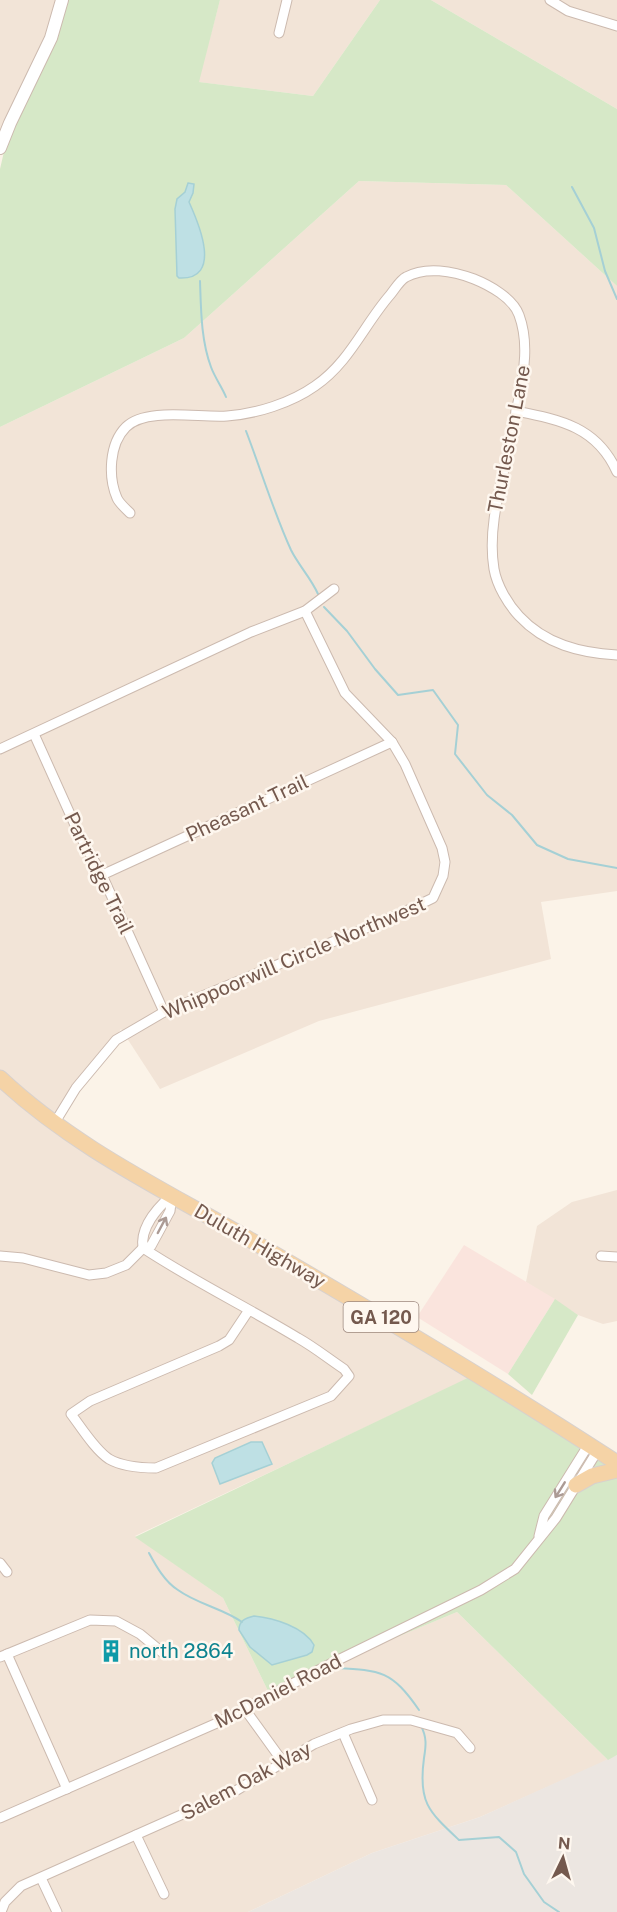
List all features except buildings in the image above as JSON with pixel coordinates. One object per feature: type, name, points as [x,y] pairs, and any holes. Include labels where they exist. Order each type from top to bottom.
[{"type":"main road","name":"Duluth Highway","points":[[0,1078],[54,1124],[347,1296],[617,1463]]},
{"type":"main road","points":[[576,1485],[592,1476],[617,1470]]},
{"type":"street","points":[[0,148],[51,38],[62,0]]},
{"type":"street","points":[[279,33],[287,0]]},
{"type":"street","points":[[550,0],[568,11],[591,20],[617,26]]},
{"type":"street","name":"Thurleston Lane","points":[[129,513],[117,500],[112,468],[112,456],[117,440],[126,427],[144,416],[228,416],[266,408],[297,396],[315,386],[341,364],[384,301],[404,278],[424,270],[455,274],[475,280],[511,302],[519,313],[524,332],[524,368],[493,518],[494,570],[508,604],[531,629],[569,649],[592,654],[617,655]]},
{"type":"street","points":[[516,411],[551,418],[586,433],[605,449],[617,472]]},
{"type":"street","points":[[0,749],[251,632],[305,611],[334,589]]},
{"type":"street","name":"Whippoorwill Circle Northwest","points":[[54,1124],[76,1088],[116,1040],[164,1012],[402,913],[433,897],[443,876],[445,862],[442,848],[415,783],[392,742],[345,693],[305,611]]},
{"type":"street","name":"Partridge Trail","points":[[34,734],[79,834],[102,875],[164,1012]]},
{"type":"street","name":"Pheasant Trail","points":[[102,875],[392,742]]},
{"type":"street","points":[[172,1195],[159,1206],[141,1237],[143,1248],[208,1288],[249,1310],[300,1338],[344,1369],[349,1376],[330,1396],[156,1468],[137,1468],[108,1458],[87,1436],[71,1414],[90,1401],[219,1346],[229,1340],[249,1310]]},
{"type":"street","points":[[0,1256],[24,1258],[89,1275],[106,1273],[126,1265],[143,1248]]},
{"type":"street","points":[[601,1256],[617,1257]]},
{"type":"street","name":"McDaniel Road","points":[[0,1818],[217,1723],[336,1661],[481,1590],[515,1569],[556,1518],[576,1485],[593,1447]]},
{"type":"street","name":"McDaniel Road","points":[[538,1538],[544,1516],[593,1447]]},
{"type":"street","points":[[0,1563],[7,1572]]},
{"type":"street","points":[[67,1789],[4,1655],[90,1620],[116,1621],[140,1634],[163,1653]]},
{"type":"street","points":[[244,1708],[283,1762]]},
{"type":"street","name":"Salem Oak Way","points":[[1,1912],[4,1902],[21,1887],[237,1790],[314,1744],[343,1733],[383,1720],[411,1720],[457,1733],[470,1749]]},
{"type":"street","points":[[343,1733],[372,1800]]},
{"type":"street","points":[[136,1835],[164,1894]]},
{"type":"street","points":[[41,1878],[57,1912]]},
{"type":"shaded area","points":[[0,0],[57,0],[32,88],[0,139]]},
{"type":"shaded area","points":[[220,0],[380,0],[313,96],[198,82]]},
{"type":"shaded area","points":[[431,0],[617,0],[617,109]]},
{"type":"shaded area","points":[[359,181],[506,185],[617,286],[617,891],[541,902],[551,959],[319,1021],[160,1089],[121,1029],[51,1130],[476,1375],[135,1536],[223,1598],[268,1691],[457,1612],[608,1760],[480,1817],[372,1853],[248,1912],[0,1912],[0,427],[184,338]]},
{"type":"shaded area","points":[[617,1190],[617,1321],[603,1324],[578,1315],[526,1282],[537,1226],[572,1202]]},
{"type":"shaded area","points":[[464,1245],[555,1299],[508,1374],[417,1317]]},
{"type":"shaded area","points":[[617,1755],[617,1912],[248,1912],[372,1853],[480,1817]]},
{"type":"green space","points":[[57,0],[220,0],[199,82],[313,96],[380,0],[431,0],[617,109],[617,286],[506,185],[359,181],[184,338],[0,427],[0,169],[6,143],[32,88]]},
{"type":"green space","points":[[555,1299],[578,1315],[532,1395],[508,1374]]},
{"type":"green space","points":[[476,1374],[617,1465],[617,1755],[608,1760],[457,1612],[268,1691],[223,1598],[135,1537]]},
{"type":"water","points":[[188,183],[194,184],[189,202],[202,236],[204,261],[201,270],[192,276],[179,278],[177,276],[175,209],[177,199],[185,192]]},
{"type":"water","points":[[251,1442],[262,1442],[272,1464],[220,1484],[212,1463],[215,1458]]},
{"type":"water","points":[[254,1616],[279,1621],[296,1628],[314,1645],[312,1652],[272,1665],[250,1647],[239,1630],[243,1620]]},
{"type":"waterway","points":[[572,187],[594,228],[605,271],[617,299]]},
{"type":"waterway","points":[[200,281],[205,346],[213,371],[226,397]]},
{"type":"waterway","points":[[246,431],[291,550],[318,594]]},
{"type":"waterway","points":[[324,607],[347,631],[398,695],[433,690],[458,725],[455,754],[487,795],[512,815],[537,845],[568,859],[617,868]]},
{"type":"waterway","points":[[149,1553],[173,1587],[242,1622]]},
{"type":"waterway","points":[[336,1668],[364,1670],[384,1675],[401,1687],[419,1710]]},
{"type":"waterway","points":[[421,1726],[426,1742],[423,1773],[424,1796],[433,1813],[459,1840],[499,1837],[516,1852],[524,1874],[544,1902],[559,1912]]},
{"type":"place","name":"north 2864","points":[[111,1651]]}]
